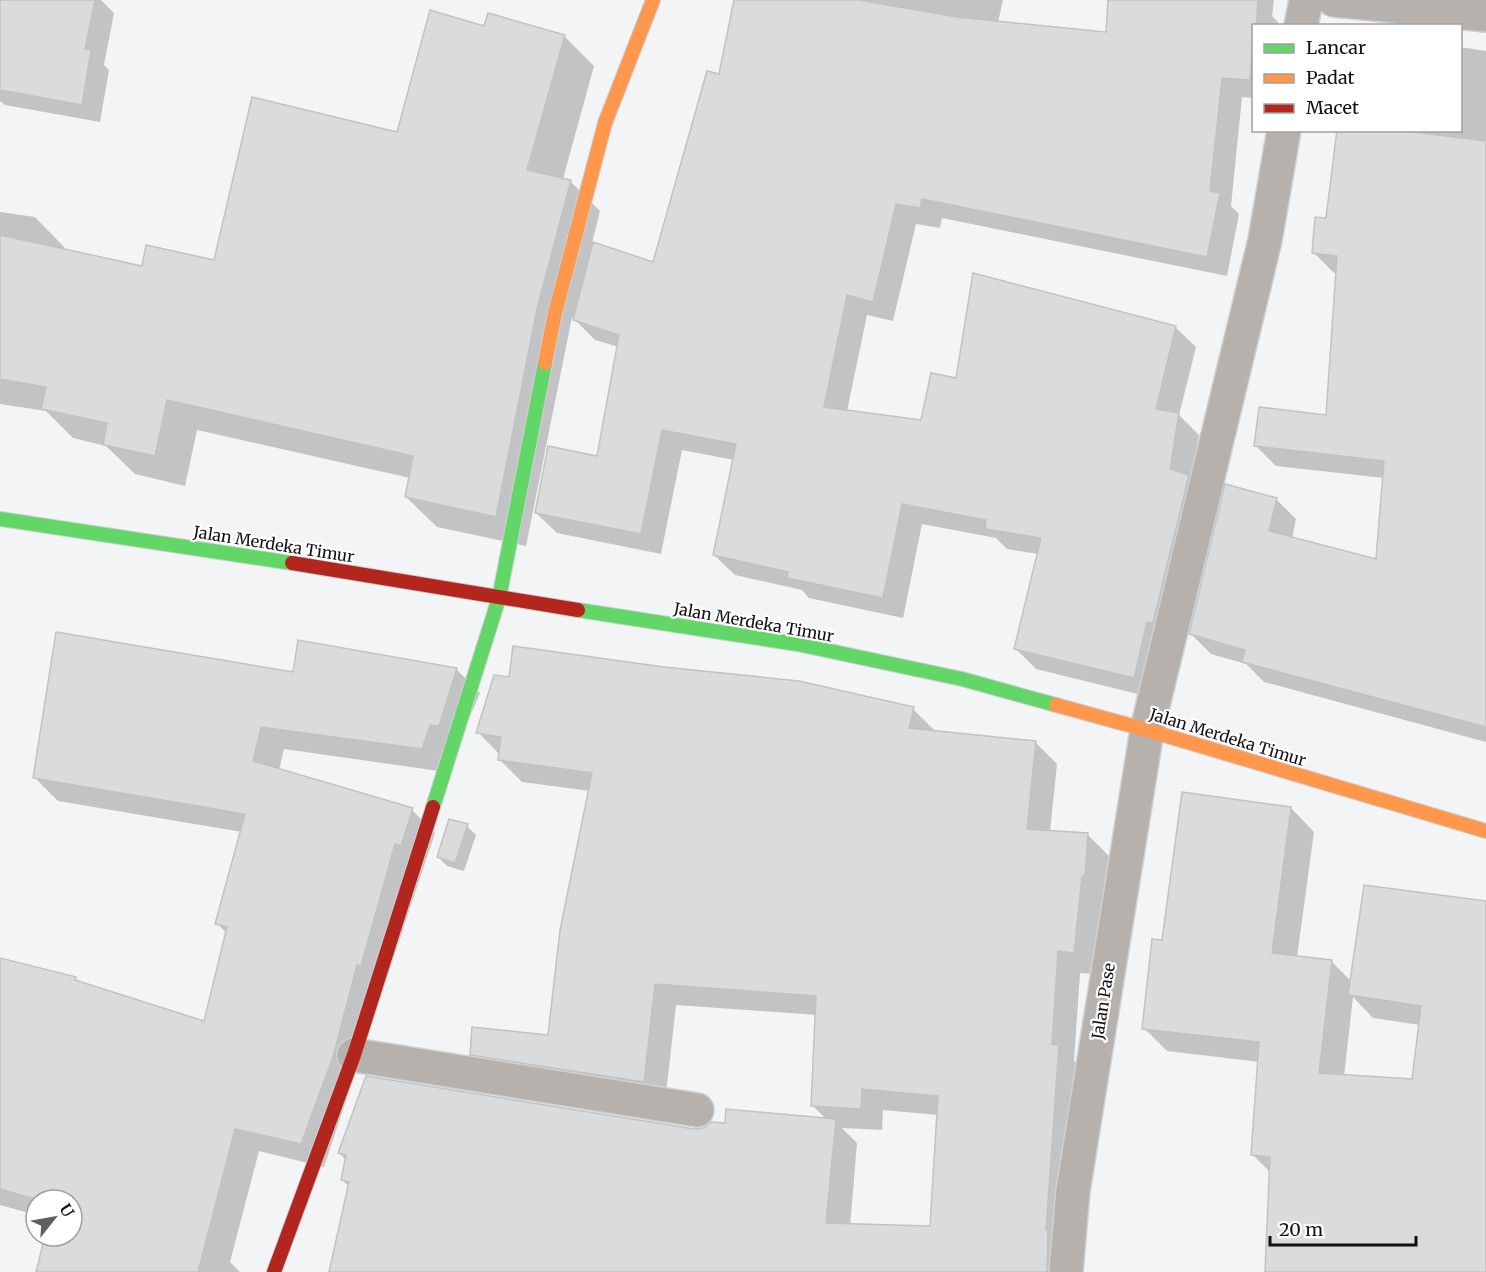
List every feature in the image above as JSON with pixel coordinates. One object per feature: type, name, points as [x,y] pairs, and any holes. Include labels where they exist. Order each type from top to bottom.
[{"type":"main road","points":[[274,1272],[354,1055],[499,598],[555,313],[605,123],[653,0]]},
{"type":"main road","name":"Jalan Merdeka Timur","points":[[0,519],[338,570],[830,651],[962,679],[1147,730],[1486,831]]},
{"type":"street","points":[[1301,24],[1306,0]]},
{"type":"street","points":[[1334,0],[1486,15]]},
{"type":"street","name":"Jalan Pase","points":[[1066,1272],[1073,1191],[1147,730],[1265,240],[1284,132]]},
{"type":"street","points":[[354,1055],[697,1110]]},
{"type":"building","points":[[0,0],[95,0],[85,49],[91,50],[82,105],[0,90]]},
{"type":"building","points":[[734,0],[859,0],[957,17],[1106,32],[1108,0],[1258,0],[1256,24],[1252,24],[1250,80],[1222,78],[1210,191],[1220,193],[1207,257],[922,199],[920,208],[896,204],[873,302],[847,295],[824,407],[921,420],[931,373],[956,378],[973,273],[1176,326],[1156,409],[1179,413],[1170,469],[1189,475],[1153,623],[1147,622],[1134,678],[1014,649],[1041,538],[985,529],[986,520],[902,504],[883,598],[787,578],[788,572],[713,555],[736,444],[662,430],[641,534],[535,513],[548,446],[597,456],[619,335],[573,320],[593,242],[653,262],[707,71],[719,74]]},
{"type":"building","points":[[430,10],[484,26],[488,13],[565,35],[527,170],[571,180],[537,309],[496,517],[405,497],[413,456],[167,400],[155,456],[103,445],[107,423],[41,409],[46,387],[0,379],[0,235],[142,266],[146,245],[214,260],[252,97],[397,132]]},
{"type":"building","points":[[1337,132],[1413,132],[1486,141],[1486,727],[1242,662],[1245,650],[1189,634],[1225,484],[1277,498],[1269,531],[1376,559],[1384,461],[1254,446],[1259,407],[1326,415],[1337,256],[1312,253],[1315,217],[1326,218]]},
{"type":"building","points":[[56,632],[293,672],[298,640],[457,668],[439,726],[430,725],[422,749],[261,727],[253,761],[413,808],[401,846],[395,844],[361,966],[357,965],[333,1057],[301,1144],[235,1129],[198,1272],[36,1272],[42,1248],[84,1248],[84,1188],[24,1188],[24,1196],[0,1189],[0,958],[76,977],[75,980],[204,1021],[227,927],[215,924],[245,814],[33,778]]},
{"type":"building","points":[[513,646],[664,667],[799,681],[914,707],[909,728],[1036,741],[1027,829],[1088,833],[1085,876],[1082,876],[1074,953],[1058,951],[1052,1044],[1059,1045],[1046,1230],[1048,1230],[1047,1272],[329,1272],[349,1182],[341,1180],[346,1155],[338,1153],[366,1076],[694,1129],[703,1128],[711,1122],[725,1123],[726,1109],[836,1119],[826,1223],[930,1226],[938,1096],[862,1089],[861,1109],[811,1106],[816,996],[655,984],[644,1082],[470,1055],[472,1027],[548,1035],[560,930],[592,773],[498,760],[501,737],[476,733],[494,675],[509,677]]},
{"type":"building","points":[[1182,792],[1291,807],[1272,953],[1332,960],[1319,1073],[1412,1079],[1421,1006],[1348,995],[1364,885],[1486,901],[1486,1272],[1265,1272],[1270,1157],[1251,1155],[1259,1042],[1142,1029],[1152,939],[1162,940]]},
{"type":"building","points":[[449,819],[468,824],[455,863],[437,857]]},
{"type":"traffic: fast","points":[[433,807],[499,598],[545,363]]},
{"type":"traffic: fast","points":[[0,519],[292,563]]},
{"type":"traffic: fast","points":[[578,610],[797,644],[962,679],[1056,705]]},
{"type":"traffic: slow","points":[[545,363],[555,313],[605,123],[653,0]]},
{"type":"traffic: slow","points":[[1056,705],[1486,831]]},
{"type":"traffic: jam","points":[[292,563],[578,610]]},
{"type":"traffic: jam","points":[[274,1272],[354,1055],[433,807]]}]
